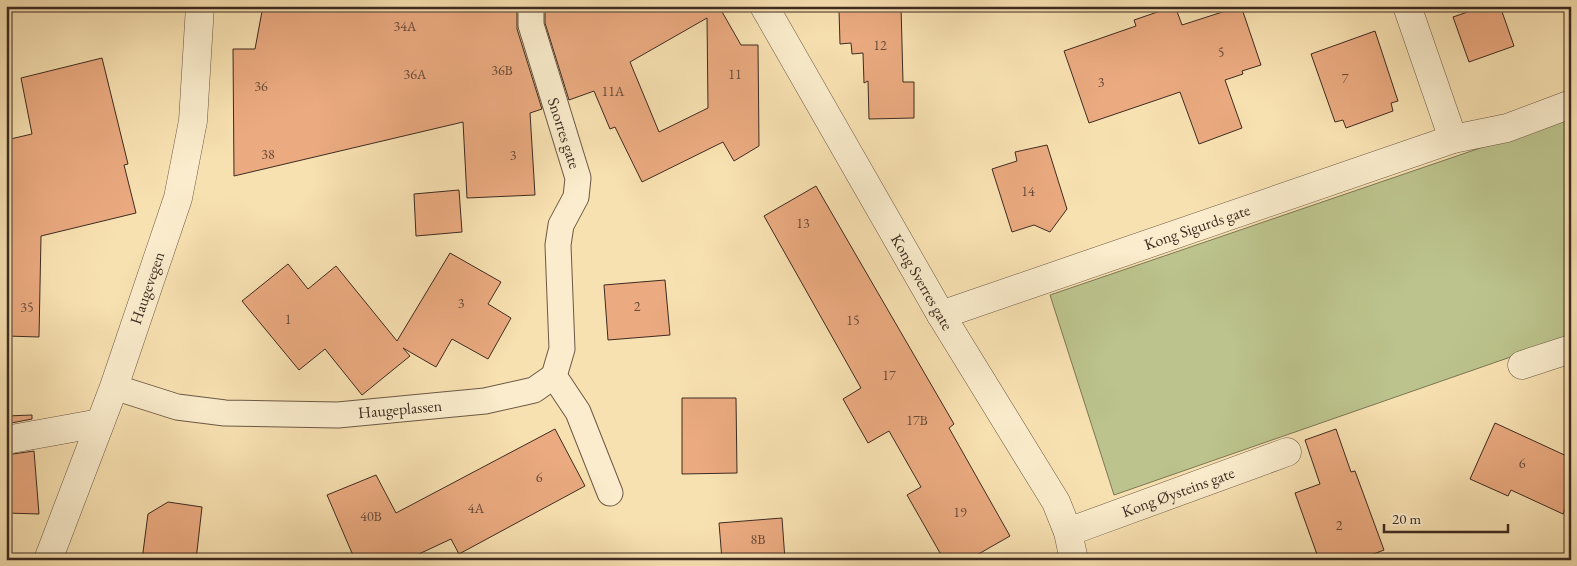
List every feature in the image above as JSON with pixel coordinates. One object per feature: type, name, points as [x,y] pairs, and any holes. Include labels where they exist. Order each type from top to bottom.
[{"type":"street","name":"Haugevegen","points":[[48,560],[114,387],[178,198],[193,121],[200,6]]},
{"type":"street","name":"Kong Sverres gate","points":[[764,6],[941,315],[1056,502],[1068,532],[1074,560]]},
{"type":"street","points":[[1407,6],[1453,139]]},
{"type":"street","name":"Kong Sigurds gate","points":[[941,315],[1453,139],[1507,128],[1571,104]]},
{"type":"street","points":[[1522,366],[1571,350]]},
{"type":"street","points":[[6,440],[100,423]]},
{"type":"street","name":"Kong Øysteins gate","points":[[1068,532],[1287,452]]},
{"type":"lane","name":"Snorres gate","points":[[531,6],[531,25],[578,178],[576,197],[561,226],[558,245],[562,349],[554,376]]},
{"type":"lane","name":"Haugeplassen","points":[[114,387],[177,407],[226,413],[338,415],[485,401],[534,390],[554,376]]},
{"type":"lane","points":[[554,376],[578,412],[610,493]]},
{"type":"green space","points":[[1571,117],[1571,336],[1114,495],[1050,295]]},
{"type":"building","points":[[263,6],[517,6],[517,29],[542,109],[530,113],[535,195],[467,198],[463,122],[234,176],[233,49],[255,49]]},
{"type":"building","points":[[545,6],[727,6],[721,10],[741,45],[758,45],[759,146],[734,161],[723,142],[642,182],[615,127],[610,129],[594,91],[569,100],[545,23]],"holes":[[[707,18],[708,108],[659,132],[630,62]]]},
{"type":"building","points":[[851,6],[901,6],[903,82],[914,82],[914,118],[869,119],[868,81],[864,83],[863,53],[852,54],[851,43],[840,44],[839,10],[851,10]]},
{"type":"building","points":[[1175,6],[1182,25],[1241,6],[1261,65],[1242,71],[1243,74],[1225,80],[1242,128],[1199,144],[1180,92],[1089,123],[1064,51],[1136,26],[1134,20]]},
{"type":"building","points":[[1485,6],[1500,6],[1514,46],[1469,62],[1453,17]]},
{"type":"building","points":[[1375,31],[1398,101],[1391,103],[1393,111],[1346,128],[1343,120],[1335,122],[1311,54]]},
{"type":"building","points":[[102,58],[128,164],[124,165],[136,213],[41,236],[39,337],[6,336],[6,140],[32,134],[21,78]]},
{"type":"building","points":[[1047,145],[1067,209],[1050,232],[1034,225],[1012,232],[992,169],[1017,161],[1015,152]]},
{"type":"building","points":[[816,186],[954,424],[949,428],[1010,536],[968,560],[944,560],[907,495],[921,487],[889,431],[868,443],[843,399],[861,388],[764,216]]},
{"type":"building","points":[[459,190],[462,232],[416,236],[414,194]]},
{"type":"building","points":[[450,253],[501,282],[488,304],[511,318],[488,359],[452,339],[436,367],[403,348],[410,356],[362,395],[325,349],[299,370],[242,301],[288,264],[308,289],[336,266],[397,341]]},
{"type":"building","points":[[665,280],[670,335],[608,340],[604,285]]},
{"type":"building","points":[[682,398],[736,398],[737,473],[682,474]]},
{"type":"building","points":[[32,415],[32,419],[6,424],[6,416]]},
{"type":"building","points":[[1495,423],[1571,458],[1571,496],[1563,514],[1511,490],[1508,496],[1470,479]]},
{"type":"building","points":[[555,429],[585,486],[459,554],[451,539],[406,560],[355,560],[327,495],[376,475],[396,513]]},
{"type":"building","points":[[1336,429],[1351,472],[1355,471],[1384,550],[1358,560],[1319,560],[1295,493],[1320,484],[1305,440]]},
{"type":"building","points":[[34,451],[39,514],[6,513],[6,455]]},
{"type":"building","points":[[168,502],[202,507],[196,560],[142,560],[148,514]]},
{"type":"building","points":[[782,518],[785,560],[722,560],[719,523]]}]
